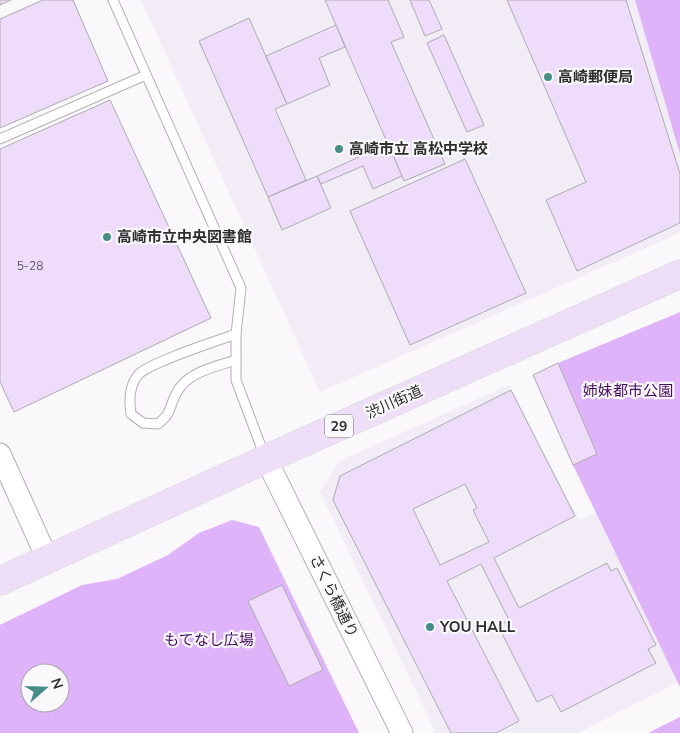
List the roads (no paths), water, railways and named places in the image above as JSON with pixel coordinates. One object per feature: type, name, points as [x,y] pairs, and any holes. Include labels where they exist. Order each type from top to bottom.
[{"type":"main road","name":"渋川街道","points":[[0,581],[266,459],[680,274]]},
{"type":"street","points":[[0,454],[47,558]]},
{"type":"street","name":"さくら橋通り","points":[[266,459],[402,733]]},
{"type":"lane","points":[[112,0],[241,288],[236,334],[236,380],[266,459]]},
{"type":"lane","points":[[0,139],[146,75]]},
{"type":"lane","points":[[236,334],[166,360],[139,374],[128,396],[131,414],[143,423],[158,424],[170,414],[176,393],[191,376],[236,360]]},
{"type":"place","name":"高崎郵便局","points":[[548,77]]},
{"type":"place","name":"高崎市立 高松中学校","points":[[339,149]]},
{"type":"place","name":"高崎市立中央図書館","points":[[107,237]]},
{"type":"place","name":"YOU HALL","points":[[430,627]]},
{"type":"park label","name":"姉妹都市公園","points":[[628,391]]},
{"type":"park label","name":"もてなし広場","points":[[209,640]]}]
